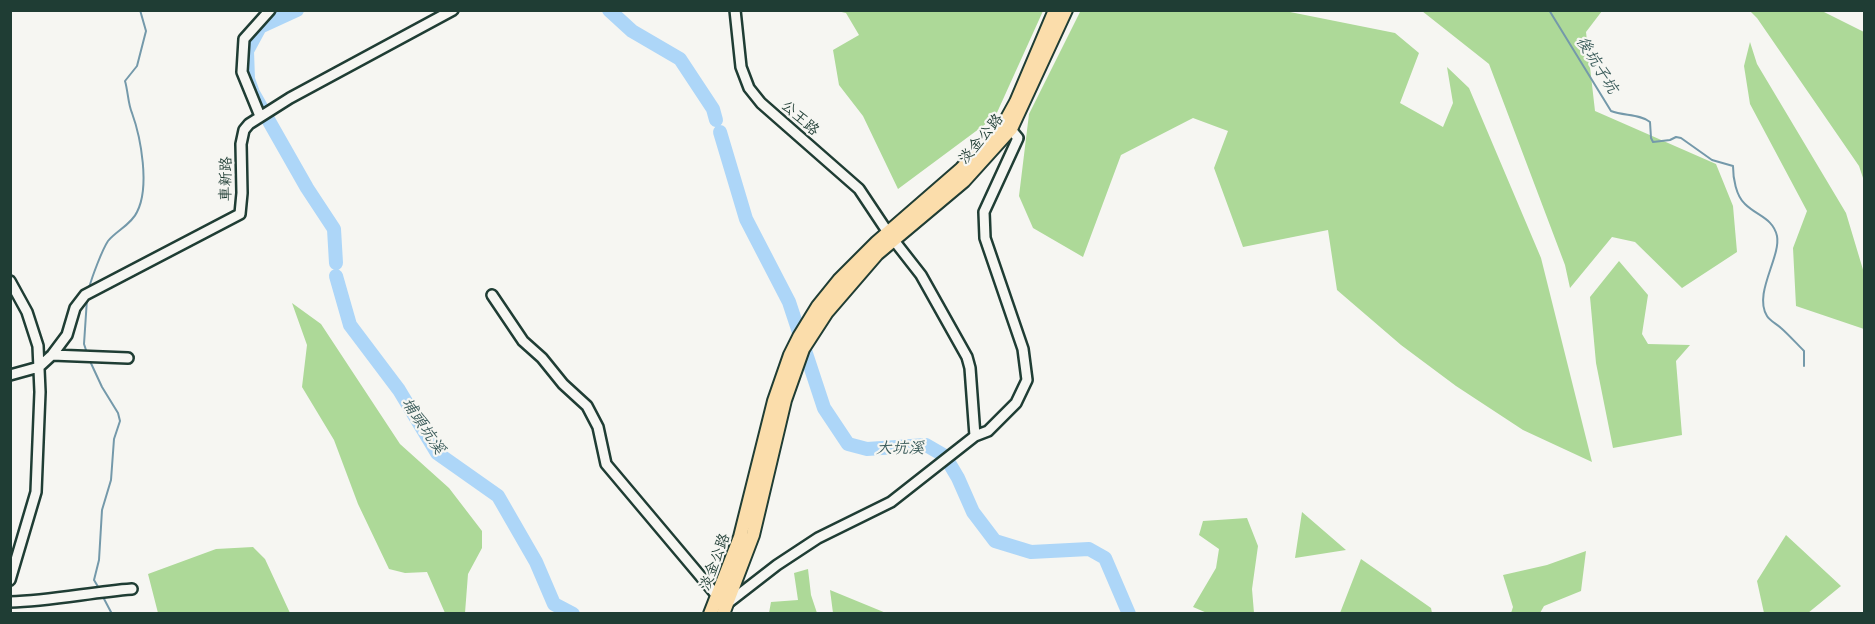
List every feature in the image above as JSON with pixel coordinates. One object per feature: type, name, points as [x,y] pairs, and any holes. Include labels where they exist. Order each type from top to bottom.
[{"type":"main road","name":"淡金公路","points":[[1008,126],[1055,10]]},
{"type":"main road","name":"淡金公路","points":[[710,614],[723,604],[774,401],[811,326],[839,280],[1008,126],[1066,10]]},
{"type":"street","name":"車新路","points":[[10,375],[39,367],[52,355],[67,335],[75,308],[89,293],[240,214],[241,144],[244,130],[249,124],[290,98],[453,10]]},
{"type":"street","name":"公王路","points":[[735,10],[741,67],[749,88],[761,103],[859,189],[895,228]]},
{"type":"street","points":[[261,115],[242,72],[244,39],[270,11]]},
{"type":"street","points":[[492,296],[523,340],[542,358],[575,397],[587,406],[598,428],[606,464],[723,604],[818,538],[891,502],[975,436],[988,430],[1016,403],[1027,380],[1023,349],[985,238],[984,212],[1018,138],[1008,126]]},
{"type":"street","points":[[896,243],[921,275],[967,357],[970,368],[975,436]]},
{"type":"street","points":[[10,281],[34,328],[39,367],[36,492],[11,574]]},
{"type":"street","points":[[52,355],[128,358]]},
{"type":"street","points":[[10,602],[37,601],[132,589]]},
{"type":"green space","points":[[1043,10],[995,117],[898,189],[863,116],[839,85],[833,50],[859,35],[846,13],[837,11]]},
{"type":"green space","points":[[1081,10],[1285,11],[1395,33],[1419,53],[1400,103],[1443,127],[1453,103],[1447,67],[1469,88],[1541,258],[1592,462],[1523,430],[1456,386],[1401,345],[1337,290],[1328,230],[1243,247],[1214,168],[1228,131],[1193,118],[1121,155],[1083,257],[1033,228],[1019,196],[1029,114]]},
{"type":"green space","points":[[1422,11],[1602,11],[1586,32],[1595,111],[1716,164],[1733,206],[1737,252],[1682,288],[1635,242],[1612,237],[1570,288],[1565,265],[1489,64]]},
{"type":"green space","points":[[1750,11],[1822,11],[1864,32],[1864,181],[1859,166]]},
{"type":"green space","points":[[1750,42],[1757,64],[1846,213],[1864,273],[1864,329],[1796,306],[1793,248],[1807,211],[1750,104],[1744,66]]},
{"type":"green space","points":[[1619,261],[1648,295],[1642,334],[1648,344],[1690,345],[1676,361],[1682,435],[1613,448],[1596,363],[1590,297]]},
{"type":"green space","points":[[292,303],[321,324],[400,444],[449,488],[482,531],[482,548],[468,574],[465,613],[445,613],[427,572],[405,573],[389,569],[358,504],[334,440],[302,387],[307,345]]},
{"type":"green space","points":[[1302,512],[1346,550],[1295,558]]},
{"type":"green space","points":[[1247,518],[1258,546],[1252,589],[1254,613],[1207,613],[1193,607],[1216,568],[1219,549],[1199,535],[1203,521]]},
{"type":"green space","points":[[1786,535],[1841,586],[1808,613],[1764,613],[1757,581]]},
{"type":"green space","points":[[253,547],[265,559],[290,613],[158,613],[148,574],[216,549]]},
{"type":"green space","points":[[1586,551],[1581,591],[1544,606],[1540,613],[1511,613],[1513,607],[1503,575],[1547,565]]},
{"type":"green space","points":[[1361,559],[1431,608],[1432,613],[1340,613]]},
{"type":"green space","points":[[808,569],[811,595],[817,613],[769,613],[771,602],[798,600],[794,573]]},
{"type":"green space","points":[[830,590],[886,613],[833,613]]},
{"type":"waterway","points":[[89,288],[108,241],[131,220],[141,202],[143,162],[125,81],[137,66],[146,31],[140,10]]},
{"type":"waterway","name":"埔頭坑溪","points":[[297,10],[260,27],[247,51],[248,79],[253,93],[307,188],[334,229],[336,263]]},
{"type":"waterway","name":"大坑溪","points":[[609,10],[632,31],[680,59],[713,109],[716,120]]},
{"type":"waterway","name":"後坑子坑","points":[[1549,10],[1611,111],[1650,122],[1653,142],[1681,138],[1712,160],[1733,166],[1736,186],[1742,201],[1768,221],[1775,230],[1777,245],[1765,287],[1764,307],[1768,318],[1804,351],[1804,366]]},
{"type":"waterway","name":"大坑溪","points":[[720,132],[746,219],[789,302],[824,408],[848,444],[867,449],[926,445],[945,456],[973,512],[995,541],[1031,552],[1089,549],[1105,558],[1129,614]]},
{"type":"waterway","name":"埔頭坑溪","points":[[336,276],[350,325],[399,390],[437,453],[498,496],[536,562],[554,604],[573,614]]},
{"type":"waterway","points":[[87,299],[84,344],[87,353]]},
{"type":"waterway","points":[[89,359],[120,421],[114,439],[111,480],[102,510],[99,560],[94,580],[100,590]]},
{"type":"waterway","points":[[102,595],[112,614]]}]
